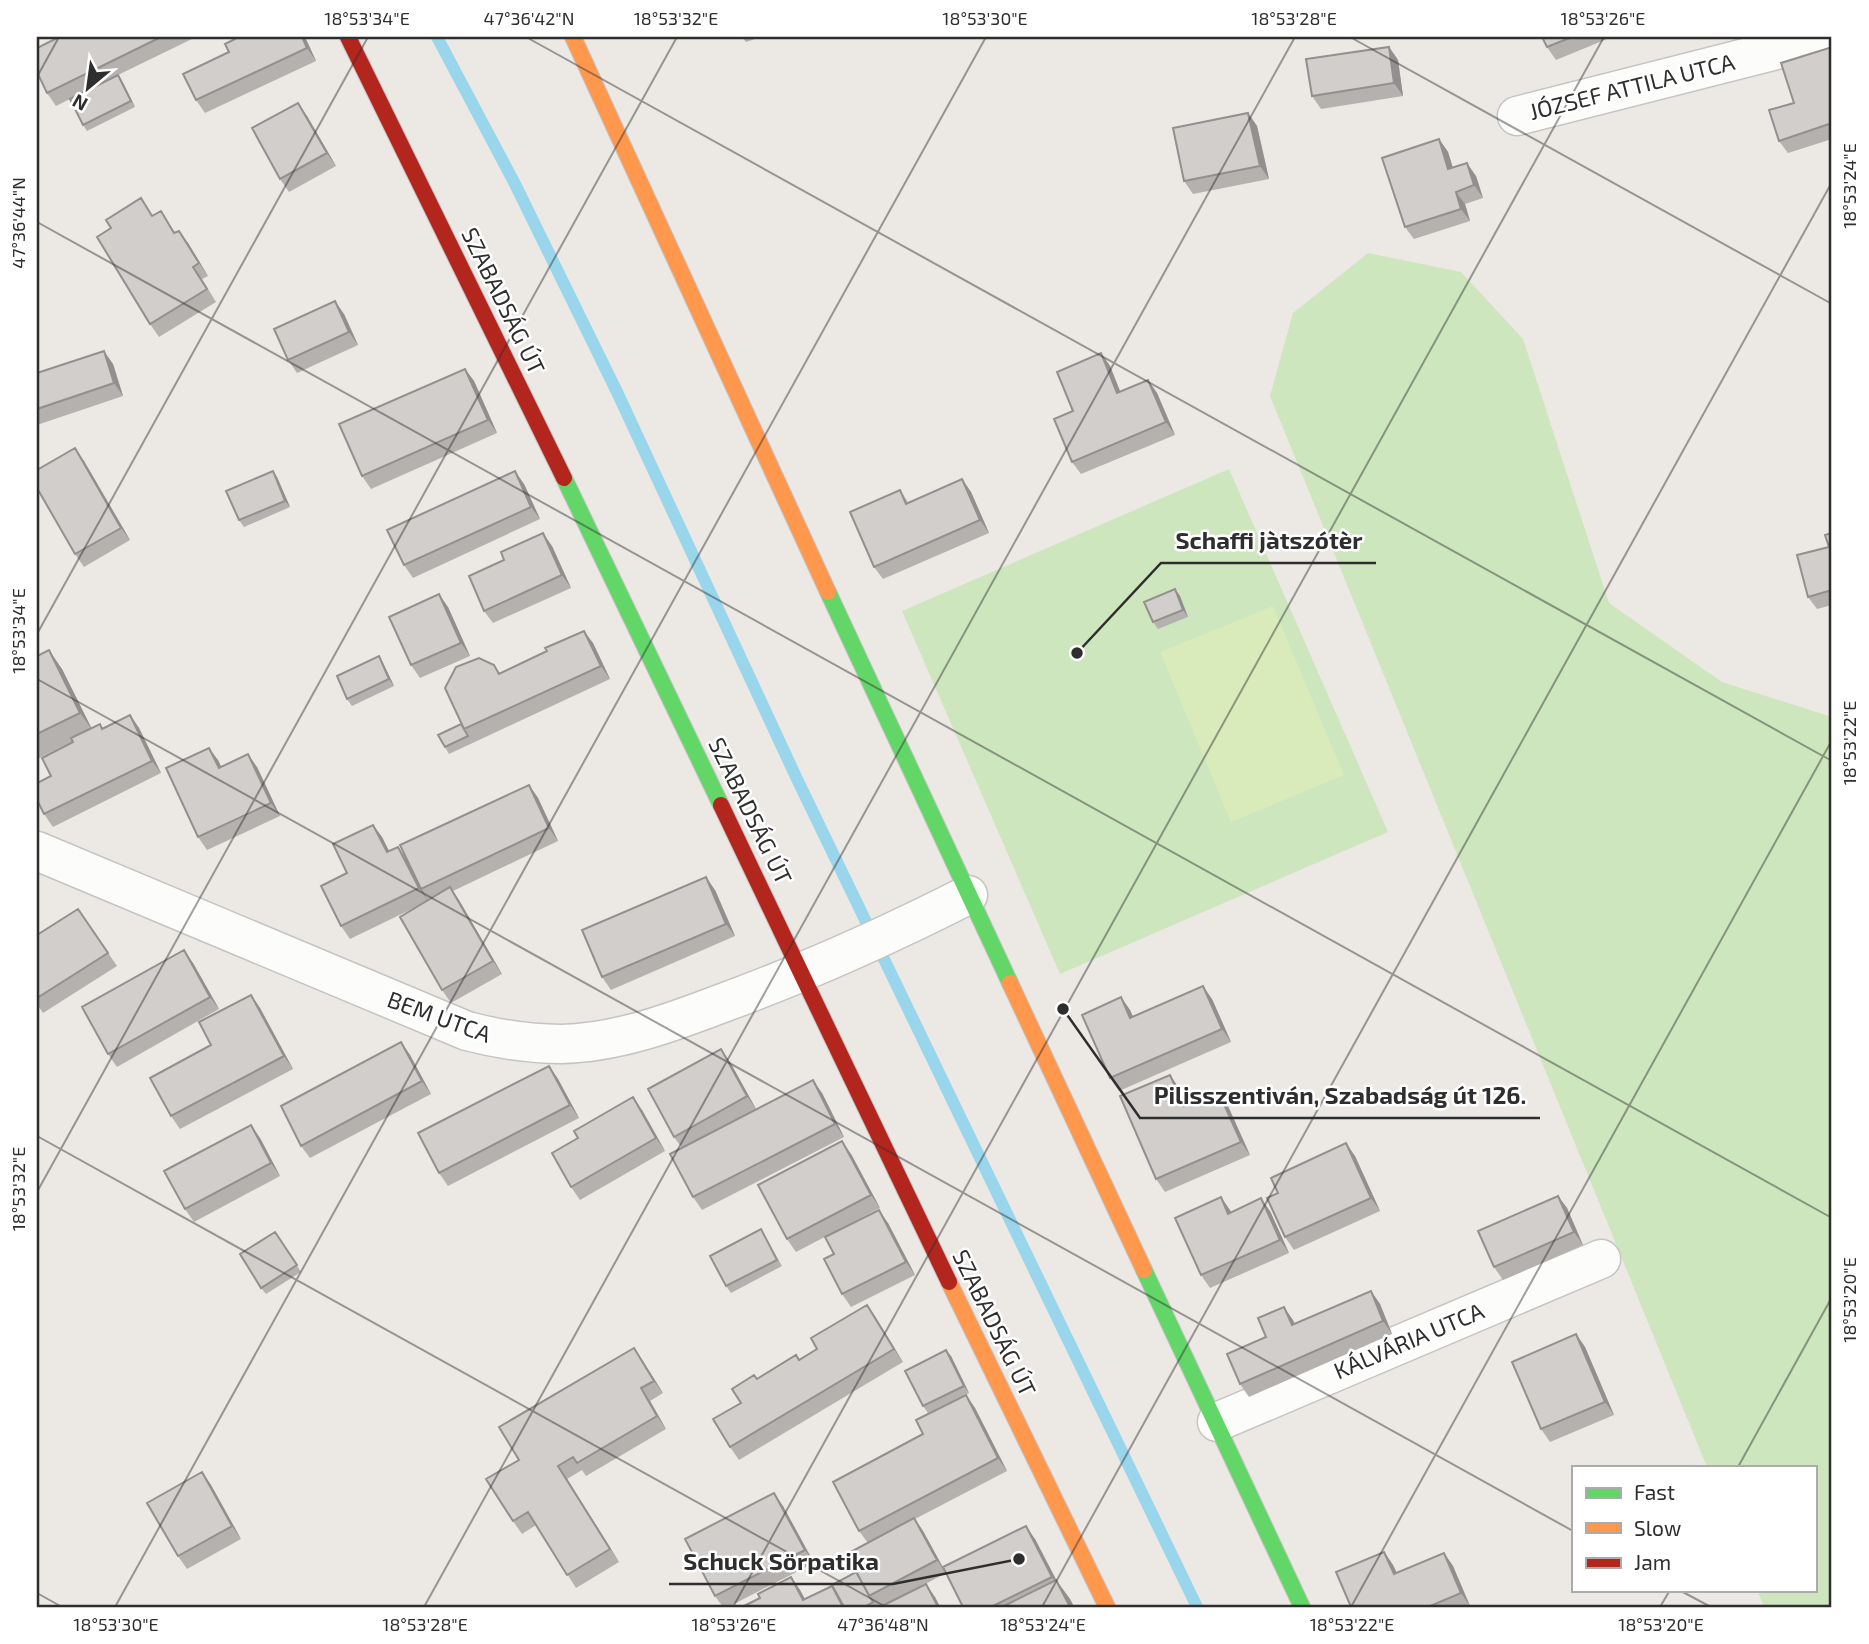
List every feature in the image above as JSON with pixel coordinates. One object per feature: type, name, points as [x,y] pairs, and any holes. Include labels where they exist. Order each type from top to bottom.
[{"type":"street","name":"SZABADSÁG ÚT","points":[[348,37],[818,966],[828,1033],[1107,1607]]},
{"type":"street","points":[[573,37],[968,895],[1302,1607]]},
{"type":"street","name":"JÓZSEF ATTILA UTCA","points":[[1517,116],[1828,37]]},
{"type":"street","name":"BEM UTCA","points":[[37,851],[467,1031],[498,1039],[563,1044],[604,1039],[667,1024],[818,966],[968,895]]},
{"type":"street","name":"KÁLVÁRIA UTCA","points":[[1217,1422],[1601,1259]]},
{"type":"green space","points":[[1368,253],[1461,272],[1523,339],[1609,603],[1722,682],[1832,717],[1832,1607],[1764,1607],[1758,1592],[1816,1592],[1816,1466],[1707,1466],[1270,396],[1293,313]]},
{"type":"green space","points":[[1229,469],[1388,832],[1060,974],[902,611]]},
{"type":"green space","points":[[1273,606],[1344,775],[1231,822],[1160,652]]},
{"type":"building","points":[[59,37],[161,37],[47,93],[37,72],[37,48]]},
{"type":"building","points":[[234,37],[302,37],[307,48],[196,100],[183,74],[229,52],[225,44],[235,39]]},
{"type":"building","points":[[1542,37],[1572,37],[1547,47]]},
{"type":"building","points":[[1389,47],[1394,83],[1312,96],[1306,59]]},
{"type":"building","points":[[1832,47],[1832,123],[1779,141],[1769,110],[1794,103],[1781,63]]},
{"type":"building","points":[[118,75],[131,101],[83,125],[70,99]]},
{"type":"building","points":[[298,103],[327,153],[280,179],[252,128]]},
{"type":"building","points":[[1248,113],[1260,166],[1184,181],[1173,128]]},
{"type":"building","points":[[1439,139],[1448,169],[1467,163],[1474,185],[1456,192],[1461,209],[1405,227],[1382,158]]},
{"type":"building","points":[[141,198],[152,216],[161,211],[174,233],[179,231],[199,263],[193,267],[207,289],[150,324],[97,237],[111,228],[106,220]]},
{"type":"building","points":[[335,301],[349,332],[288,360],[274,329]]},
{"type":"building","points":[[104,351],[114,383],[37,409],[37,373]]},
{"type":"building","points":[[1101,353],[1117,393],[1148,380],[1166,422],[1072,462],[1054,419],[1073,411],[1057,372]]},
{"type":"building","points":[[465,369],[488,420],[362,476],[339,424]]},
{"type":"building","points":[[75,448],[121,528],[75,554],[37,488],[37,470]]},
{"type":"building","points":[[273,471],[285,501],[239,520],[226,491]]},
{"type":"building","points":[[515,471],[531,507],[404,565],[387,530]]},
{"type":"building","points":[[962,479],[980,520],[874,567],[850,512],[900,490],[906,504]]},
{"type":"building","points":[[543,533],[562,575],[484,611],[469,576],[504,560],[501,552]]},
{"type":"building","points":[[1832,533],[1832,590],[1808,597],[1797,555],[1829,547],[1825,535]]},
{"type":"building","points":[[1175,589],[1183,610],[1153,622],[1144,602]]},
{"type":"building","points":[[439,594],[461,643],[411,665],[389,617]]},
{"type":"building","points":[[584,631],[601,666],[464,729],[445,688],[456,667],[479,658],[494,665],[499,674],[547,651],[545,648]]},
{"type":"building","points":[[49,650],[80,713],[37,734],[37,656]]},
{"type":"building","points":[[379,656],[389,679],[347,699],[337,676]]},
{"type":"building","points":[[130,715],[152,761],[44,814],[37,800],[37,783],[51,776],[42,758],[73,742],[71,738],[100,724],[102,729]]},
{"type":"building","points":[[461,724],[468,736],[445,747],[438,735]]},
{"type":"building","points":[[209,748],[219,768],[248,754],[271,803],[198,837],[166,768]]},
{"type":"building","points":[[529,785],[549,828],[421,889],[400,845]]},
{"type":"building","points":[[373,825],[387,852],[398,847],[419,888],[341,926],[321,886],[347,873],[333,844]]},
{"type":"building","points":[[706,877],[726,924],[602,977],[582,930]]},
{"type":"building","points":[[450,887],[493,961],[442,990],[400,917]]},
{"type":"building","points":[[78,909],[108,953],[37,998],[37,935]]},
{"type":"building","points":[[184,950],[210,997],[108,1054],[82,1007]]},
{"type":"building","points":[[1203,986],[1222,1029],[1110,1078],[1082,1015],[1121,997],[1130,1018]]},
{"type":"building","points":[[251,995],[284,1056],[171,1116],[150,1078],[211,1045],[199,1022]]},
{"type":"building","points":[[401,1042],[422,1081],[301,1146],[281,1106]]},
{"type":"building","points":[[721,1049],[747,1096],[674,1137],[648,1089]]},
{"type":"building","points":[[549,1066],[570,1105],[439,1173],[418,1133]]},
{"type":"building","points":[[1170,1075],[1184,1106],[1218,1091],[1241,1142],[1156,1179],[1120,1096]]},
{"type":"building","points":[[813,1080],[835,1124],[693,1197],[670,1154]]},
{"type":"building","points":[[633,1097],[656,1138],[571,1187],[552,1153],[578,1138],[574,1131]]},
{"type":"building","points":[[251,1125],[271,1163],[185,1209],[164,1171]]},
{"type":"building","points":[[842,1141],[871,1195],[787,1239],[758,1185]]},
{"type":"building","points":[[1346,1143],[1371,1198],[1285,1237],[1267,1198],[1278,1193],[1271,1178]]},
{"type":"building","points":[[1558,1196],[1574,1232],[1494,1267],[1478,1231]]},
{"type":"building","points":[[1221,1197],[1228,1214],[1261,1198],[1280,1240],[1201,1275],[1175,1218]]},
{"type":"building","points":[[879,1210],[906,1262],[842,1294],[824,1259],[834,1254],[825,1237]]},
{"type":"building","points":[[761,1229],[777,1260],[726,1286],[710,1256]]},
{"type":"building","points":[[275,1232],[297,1265],[261,1288],[240,1254]]},
{"type":"building","points":[[1371,1291],[1383,1321],[1240,1384],[1227,1354],[1266,1337],[1258,1318],[1284,1307],[1292,1325]]},
{"type":"building","points":[[867,1305],[894,1349],[730,1447],[713,1419],[741,1403],[732,1389],[754,1375],[757,1379],[796,1355],[799,1360],[817,1349],[811,1338]]},
{"type":"building","points":[[1576,1334],[1605,1402],[1541,1429],[1512,1362]]},
{"type":"building","points":[[634,1348],[654,1381],[641,1388],[657,1416],[577,1463],[573,1457],[558,1466],[610,1549],[567,1575],[528,1512],[513,1521],[486,1479],[519,1460],[499,1427]]},
{"type":"building","points":[[946,1350],[964,1386],[923,1406],[905,1371]]},
{"type":"building","points":[[966,1395],[998,1458],[859,1531],[833,1482],[923,1434],[916,1420]]},
{"type":"building","points":[[202,1472],[232,1526],[178,1556],[147,1503]]},
{"type":"building","points":[[774,1493],[805,1550],[715,1596],[685,1539]]},
{"type":"building","points":[[914,1518],[937,1560],[869,1596],[847,1554]]},
{"type":"building","points":[[1026,1526],[1052,1577],[991,1607],[963,1607],[943,1567]]},
{"type":"building","points":[[1384,1552],[1394,1574],[1444,1553],[1461,1593],[1428,1607],[1351,1607],[1336,1572]]},
{"type":"building","points":[[856,1572],[873,1602],[864,1607],[844,1607],[832,1585]]},
{"type":"building","points":[[791,1577],[803,1600],[832,1586],[843,1607],[742,1607],[760,1598],[758,1594]]},
{"type":"building","points":[[1056,1580],[1070,1607],[1002,1607]]},
{"type":"building","points":[[926,1584],[938,1607],[880,1607]]},
{"type":"waterway","points":[[437,37],[515,184],[617,392],[797,779],[1197,1607]]},
{"type":"traffic: fast","points":[[564,478],[721,805]]},
{"type":"traffic: fast","points":[[828,592],[1010,983]]},
{"type":"traffic: fast","points":[[1144,1270],[1302,1607]]},
{"type":"traffic: slow","points":[[573,37],[828,592]]},
{"type":"traffic: slow","points":[[1010,983],[1144,1270]]},
{"type":"traffic: slow","points":[[949,1282],[1107,1607]]},
{"type":"traffic: jam","points":[[348,37],[564,478]]},
{"type":"traffic: jam","points":[[721,805],[949,1282]]},
{"type":"place","name":"Schaffi jàtszótèr","points":[[1077,653]]},
{"type":"place","name":"Pilisszentiván, Szabadság út 126.","points":[[1063,1009]]},
{"type":"place","name":"Schuck Sörpatika","points":[[1019,1559]]}]
